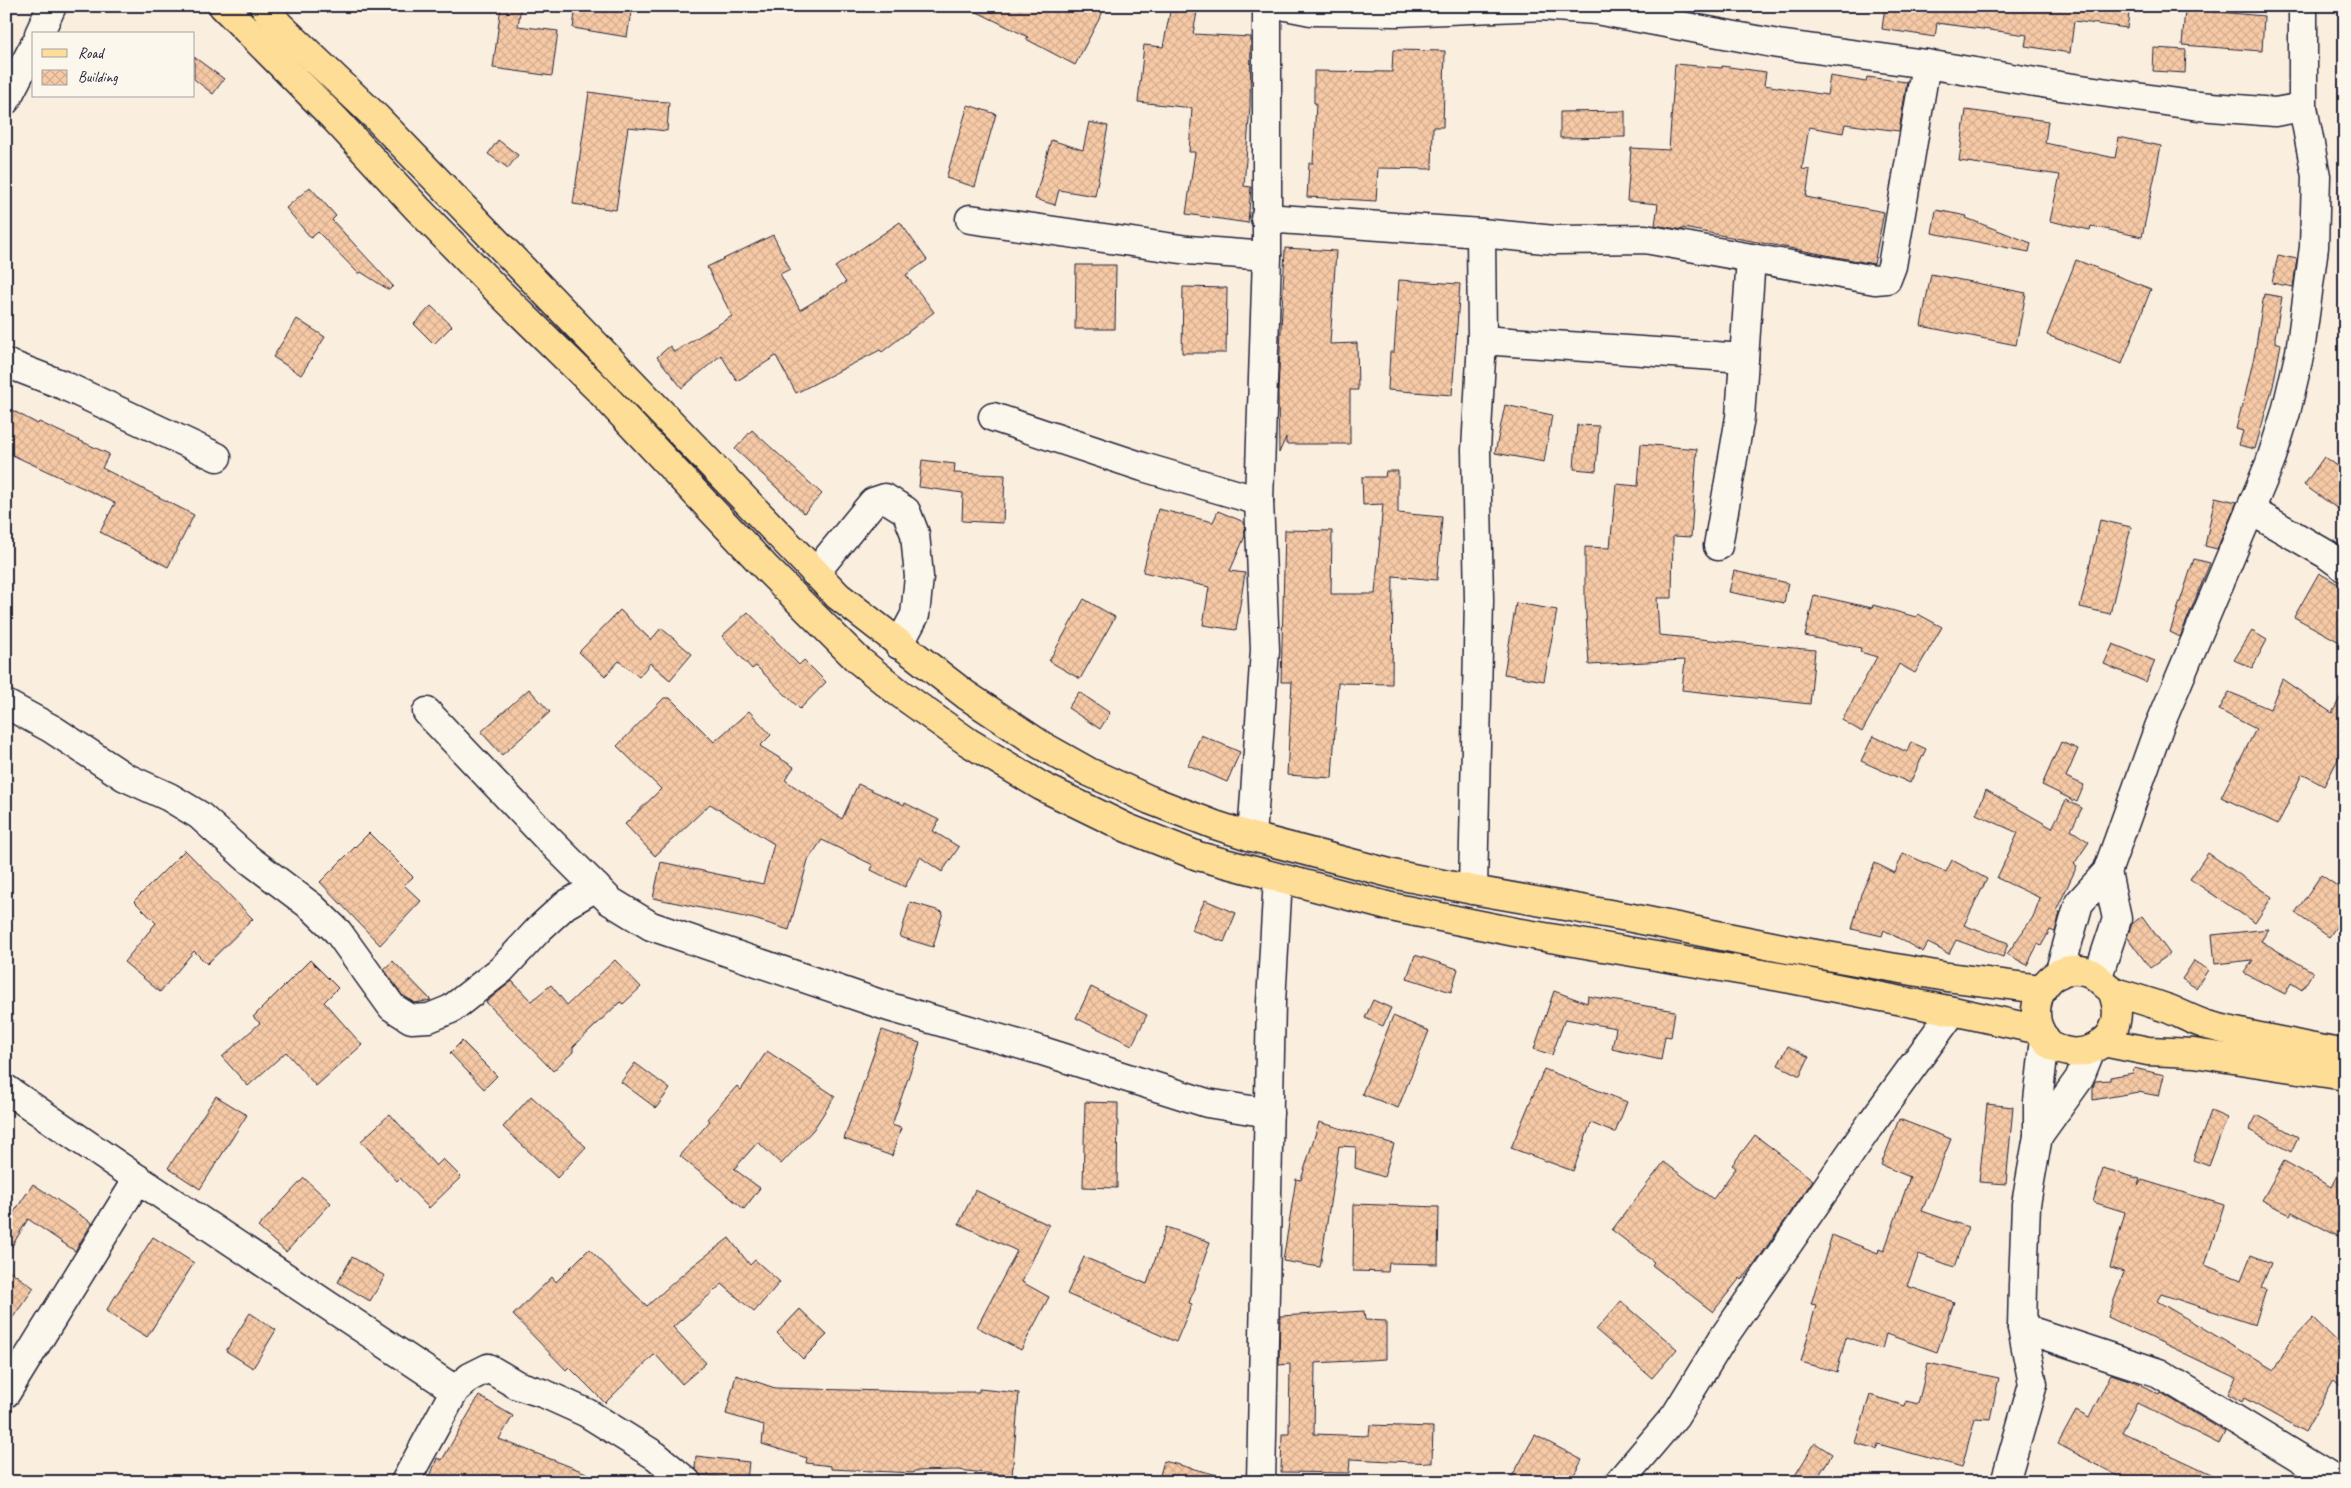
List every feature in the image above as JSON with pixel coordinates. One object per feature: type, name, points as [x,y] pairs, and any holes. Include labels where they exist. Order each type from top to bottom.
[{"type":"main road","points":[[223,6],[336,119],[479,271],[598,389],[767,569],[857,659],[898,692],[968,742],[1041,786],[1126,828],[1198,856],[1391,907],[1515,932],[1781,978],[1953,1011],[2042,1034],[2062,1050],[2073,1052],[2096,1047],[2194,1053],[2345,1076]]},
{"type":"main road","points":[[275,12],[639,387],[814,573],[838,596],[966,695],[1041,745],[1089,772],[1150,800],[1252,837],[1397,875],[1627,917],[1782,948],[1937,975],[2050,981],[2080,969],[2105,983],[2206,1025],[2345,1053]]},
{"type":"main road","points":[[2042,1034],[2036,1010],[2050,981]]},
{"type":"main road","points":[[2096,1047],[2111,1033],[2118,1011],[2105,983]]},
{"type":"street","points":[[41,32],[52,6]]},
{"type":"street","points":[[1252,837],[1266,650],[1258,501],[1267,256],[1265,218],[1267,6]]},
{"type":"street","points":[[1286,6],[1311,11],[1398,12],[1541,6],[1596,10],[1778,44],[1926,64],[2199,106],[2275,112],[2303,107]]},
{"type":"street","points":[[2050,981],[2079,903],[2107,872],[2158,727],[2270,463],[2286,412],[2300,352],[2314,247],[2316,176],[2303,107],[2303,6]]},
{"type":"street","points":[[6,100],[32,50]]},
{"type":"street","points":[[1265,218],[1555,240],[1645,239],[1876,280],[1887,279],[1892,266],[1926,64]]},
{"type":"street","points":[[970,219],[1188,250],[1267,256]]},
{"type":"street","points":[[1473,890],[1479,600],[1476,450],[1482,340],[1481,233]]},
{"type":"street","points":[[1718,546],[1740,417],[1751,258]]},
{"type":"street","points":[[1482,340],[1744,358]]},
{"type":"street","points":[[6,363],[63,385],[217,457]]},
{"type":"street","points":[[993,417],[1143,467],[1258,501]]},
{"type":"street","points":[[814,573],[874,502],[885,498],[906,511],[915,534],[919,576],[915,615],[899,645]]},
{"type":"street","points":[[2250,510],[2326,554],[2345,568]]},
{"type":"street","points":[[6,704],[52,729],[125,777],[169,797],[199,815],[280,885],[312,907],[338,932],[392,1007],[411,1019],[429,1018],[451,1009],[501,970],[540,928],[565,905],[596,887]]},
{"type":"street","points":[[427,712],[610,901],[651,926],[806,980],[1207,1103],[1268,1113]]},
{"type":"street","points":[[2105,983],[2117,919],[2107,872]]},
{"type":"street","points":[[1261,1482],[1271,1002],[1278,878]]},
{"type":"street","points":[[1619,1482],[1675,1416],[1723,1338],[1872,1122],[1953,1011]]},
{"type":"street","points":[[2005,1482],[2034,1384],[2022,1328],[2026,1204],[2038,1136],[2042,1034]]},
{"type":"street","points":[[2038,1136],[2080,1079],[2096,1047]]},
{"type":"street","points":[[6,1089],[138,1180],[455,1390]]},
{"type":"street","points":[[6,1393],[138,1180]]},
{"type":"street","points":[[2022,1328],[2159,1373],[2338,1482]]},
{"type":"street","points":[[405,1482],[455,1390],[470,1377],[488,1368],[517,1385],[545,1394],[587,1413],[656,1456],[683,1481]]},
{"type":"building","points":[[501,6],[521,6],[518,26],[558,31],[552,76],[493,68]]},
{"type":"building","points":[[576,6],[632,6],[627,37],[573,28]]},
{"type":"building","points":[[965,6],[1106,6],[1075,65],[1026,39],[1028,37]]},
{"type":"building","points":[[1885,6],[2130,6],[2127,28],[2074,21],[2070,53],[2025,46],[2027,35],[1937,23],[1935,37],[1882,29]]},
{"type":"building","points":[[1171,7],[1197,12],[1193,34],[1251,37],[1250,107],[1244,186],[1251,187],[1248,223],[1186,214],[1195,152],[1189,152],[1192,108],[1138,102],[1144,45],[1163,47]]},
{"type":"building","points":[[2185,9],[2264,16],[2262,51],[2182,45]]},
{"type":"building","points":[[2154,48],[2186,50],[2185,73],[2153,71]]},
{"type":"building","points":[[1393,50],[1445,51],[1443,127],[1433,127],[1432,169],[1378,168],[1376,201],[1307,197],[1309,163],[1313,163],[1316,103],[1314,103],[1314,71],[1392,72]]},
{"type":"building","points":[[195,58],[224,79],[213,94],[195,80]]},
{"type":"building","points":[[1675,64],[1722,68],[1722,66],[1766,72],[1764,85],[1827,95],[1830,76],[1866,82],[1867,77],[1907,82],[1899,131],[1845,124],[1843,133],[1809,127],[1802,169],[1810,170],[1806,197],[1884,212],[1874,264],[1683,228],[1683,230],[1655,225],[1658,204],[1627,201],[1631,148],[1669,150]]},
{"type":"building","points":[[589,92],[669,102],[667,131],[628,127],[616,210],[573,204]]},
{"type":"building","points":[[968,105],[996,114],[975,187],[946,178]]},
{"type":"building","points":[[1966,110],[2048,121],[2045,143],[2115,158],[2119,137],[2161,146],[2142,237],[2091,226],[2090,230],[2050,221],[2060,175],[1959,161]]},
{"type":"building","points":[[1625,111],[1625,137],[1560,138],[1560,112]]},
{"type":"building","points":[[1089,122],[1108,126],[1095,196],[1059,190],[1055,205],[1035,199],[1051,140],[1083,150]]},
{"type":"building","points":[[498,140],[518,155],[508,168],[488,154]]},
{"type":"building","points":[[310,187],[336,216],[332,220],[393,286],[389,290],[361,272],[359,274],[318,232],[311,238],[286,208]]},
{"type":"building","points":[[1936,210],[1967,216],[1966,218],[2031,243],[2029,252],[1932,233]]},
{"type":"building","points":[[900,222],[927,260],[906,275],[934,312],[882,352],[880,350],[796,393],[776,356],[737,381],[721,355],[682,388],[657,357],[670,346],[674,352],[732,316],[707,267],[773,235],[790,269],[780,274],[800,310],[846,282],[835,267]]},
{"type":"building","points":[[1285,248],[1336,251],[1330,344],[1357,343],[1358,390],[1350,390],[1350,444],[1286,444],[1286,437],[1279,453],[1278,392]]},
{"type":"building","points":[[2278,255],[2297,259],[2293,287],[2272,283]]},
{"type":"building","points":[[2076,260],[2151,289],[2122,364],[2047,335]]},
{"type":"building","points":[[1076,265],[1116,265],[1115,329],[1075,329]]},
{"type":"building","points":[[1931,274],[2026,293],[2016,345],[1921,326]]},
{"type":"building","points":[[1399,280],[1460,284],[1452,395],[1388,390],[1390,352],[1394,352]]},
{"type":"building","points":[[1183,287],[1227,288],[1226,353],[1182,353]]},
{"type":"building","points":[[2264,294],[2282,297],[2275,337],[2275,342],[2281,344],[2273,386],[2255,449],[2239,445],[2243,431],[2236,429],[2255,352]]},
{"type":"building","points":[[431,306],[452,326],[434,344],[414,324]]},
{"type":"building","points":[[297,319],[325,337],[301,375],[273,357]]},
{"type":"building","points":[[1505,405],[1552,415],[1544,462],[1495,453]]},
{"type":"building","points":[[6,407],[38,424],[39,422],[109,454],[102,468],[194,515],[168,567],[100,532],[115,503],[6,452]]},
{"type":"building","points":[[1577,425],[1599,426],[1596,471],[1574,469]]},
{"type":"building","points":[[752,430],[822,494],[804,513],[735,449]]},
{"type":"building","points":[[1641,444],[1697,449],[1691,537],[1673,536],[1672,598],[1657,598],[1659,635],[1815,650],[1810,704],[1682,690],[1685,660],[1589,665],[1585,598],[1585,547],[1610,548],[1616,484],[1638,486]]},
{"type":"building","points":[[2324,457],[2345,472],[2345,514],[2304,485]]},
{"type":"building","points":[[922,460],[955,464],[954,473],[1005,475],[1003,523],[962,521],[963,493],[919,487]]},
{"type":"building","points":[[1386,471],[1398,471],[1398,513],[1442,517],[1437,580],[1393,576],[1392,684],[1338,683],[1332,778],[1287,775],[1292,682],[1281,682],[1285,530],[1332,531],[1331,594],[1375,594],[1383,504],[1363,505],[1362,477],[1385,477]]},
{"type":"building","points":[[2215,497],[2237,502],[2217,549],[2205,546]]},
{"type":"building","points":[[1158,509],[1213,522],[1218,511],[1244,522],[1245,536],[1230,571],[1245,573],[1236,630],[1203,625],[1209,587],[1143,572]]},
{"type":"building","points":[[2100,520],[2131,527],[2110,614],[2080,607]]},
{"type":"building","points":[[2194,559],[2210,563],[2180,637],[2170,632]]},
{"type":"building","points":[[1734,571],[1788,583],[1784,603],[1729,592]]},
{"type":"building","points":[[2319,573],[2345,588],[2345,645],[2294,617]]},
{"type":"building","points":[[1814,595],[1872,608],[1873,605],[1916,617],[1918,614],[1942,627],[1915,673],[1899,664],[1862,732],[1842,720],[1877,657],[1860,652],[1861,648],[1805,636]]},
{"type":"building","points":[[1084,599],[1115,617],[1080,679],[1049,661]]},
{"type":"building","points":[[1516,603],[1557,610],[1544,681],[1504,674]]},
{"type":"building","points":[[620,610],[651,640],[661,628],[692,654],[670,680],[650,663],[639,677],[619,661],[605,676],[579,652]]},
{"type":"building","points":[[748,612],[799,665],[804,660],[826,682],[800,709],[756,666],[752,669],[722,636]]},
{"type":"building","points":[[2252,631],[2267,640],[2252,668],[2234,660]]},
{"type":"building","points":[[2113,644],[2155,661],[2146,682],[2104,664]]},
{"type":"building","points":[[2282,679],[2332,713],[2345,689],[2345,746],[2324,786],[2302,774],[2278,824],[2221,797],[2256,729],[2219,710],[2229,692],[2270,709]]},
{"type":"building","points":[[529,689],[550,712],[502,755],[481,732]]},
{"type":"building","points":[[1079,692],[1110,713],[1100,729],[1068,708]]},
{"type":"building","points":[[664,698],[670,698],[714,742],[749,711],[771,735],[760,746],[794,767],[785,780],[842,819],[858,784],[904,805],[905,803],[939,820],[933,831],[959,847],[942,872],[920,857],[905,887],[871,870],[873,865],[822,840],[808,860],[789,930],[754,919],[653,898],[661,862],[763,884],[774,844],[710,804],[655,856],[625,824],[661,789],[617,746]]},
{"type":"building","points":[[1201,735],[1240,752],[1227,782],[1188,765]]},
{"type":"building","points":[[1873,736],[1907,752],[1911,742],[1926,749],[1910,783],[1861,761]]},
{"type":"building","points":[[2061,742],[2078,749],[2066,777],[2084,785],[2077,802],[2042,785]]},
{"type":"building","points":[[1986,790],[2052,828],[2066,800],[2082,808],[2071,830],[2089,842],[2074,864],[2077,866],[2056,911],[2060,912],[2055,932],[2050,930],[2041,946],[2038,944],[2027,965],[2007,954],[2033,917],[2040,898],[1997,878],[2018,833],[1976,814]]},
{"type":"building","points":[[369,833],[413,877],[404,885],[421,901],[380,945],[320,882]]},
{"type":"building","points":[[185,850],[253,919],[207,964],[194,951],[160,992],[124,962],[156,923],[134,901]]},
{"type":"building","points":[[1903,853],[1946,872],[1952,860],[1987,879],[1964,925],[2008,943],[2003,957],[1956,940],[1949,954],[1928,943],[1923,952],[1884,930],[1882,936],[1852,929],[1861,894],[1875,863],[1895,873]]},
{"type":"building","points":[[2208,853],[2272,897],[2255,923],[2190,879]]},
{"type":"building","points":[[2321,875],[2345,891],[2345,914],[2329,937],[2295,913]]},
{"type":"building","points":[[1205,900],[1236,913],[1224,942],[1191,930]]},
{"type":"building","points":[[910,902],[943,912],[933,947],[900,937]]},
{"type":"building","points":[[2142,916],[2170,954],[2150,968],[2127,937],[2132,924]]},
{"type":"building","points":[[2269,929],[2261,941],[2313,972],[2302,990],[2291,983],[2285,994],[2244,973],[2253,960],[2215,964],[2212,935]]},
{"type":"building","points":[[1415,955],[1458,969],[1451,992],[1407,978]]},
{"type":"building","points":[[310,960],[338,988],[324,1002],[362,1045],[316,1086],[286,1052],[248,1086],[222,1057],[260,1023],[253,1017]]},
{"type":"building","points":[[615,960],[641,987],[623,1004],[620,1002],[573,1047],[573,1052],[553,1071],[486,1002],[512,981],[531,1001],[551,985],[567,1005]]},
{"type":"building","points":[[393,961],[431,1000],[415,1003],[402,995],[384,969]]},
{"type":"building","points":[[2194,961],[2208,970],[2196,988],[2182,979]]},
{"type":"building","points":[[1091,987],[1147,1015],[1132,1045],[1076,1018]]},
{"type":"building","points":[[1554,991],[1587,1003],[1588,996],[1675,1011],[1671,1037],[1665,1036],[1661,1060],[1612,1049],[1616,1028],[1565,1019],[1552,1055],[1534,1049]]},
{"type":"building","points":[[1373,1000],[1391,1008],[1383,1026],[1365,1018]]},
{"type":"building","points":[[1393,1016],[1429,1031],[1398,1108],[1362,1094]]},
{"type":"building","points":[[882,1030],[920,1043],[892,1125],[901,1128],[892,1156],[844,1139]]},
{"type":"building","points":[[462,1041],[497,1076],[484,1089],[450,1053]]},
{"type":"building","points":[[1788,1046],[1809,1057],[1800,1076],[1778,1065]]},
{"type":"building","points":[[767,1051],[835,1096],[813,1130],[781,1164],[758,1142],[734,1169],[760,1188],[744,1209],[680,1156],[710,1121],[707,1119],[737,1086],[741,1090]]},
{"type":"building","points":[[635,1063],[670,1089],[656,1108],[621,1082]]},
{"type":"building","points":[[2134,1068],[2164,1075],[2159,1096],[2138,1092],[2093,1100],[2095,1081],[2110,1080],[2110,1077],[2133,1073]]},
{"type":"building","points":[[1544,1069],[1627,1102],[1615,1133],[1591,1123],[1573,1171],[1511,1148]]},
{"type":"building","points":[[216,1096],[247,1115],[200,1189],[168,1168]]},
{"type":"building","points":[[531,1096],[586,1147],[557,1178],[503,1127]]},
{"type":"building","points":[[1085,1102],[1118,1103],[1117,1188],[1083,1187]]},
{"type":"building","points":[[1987,1104],[2013,1107],[2006,1184],[1979,1182]]},
{"type":"building","points":[[2211,1111],[2227,1118],[2209,1166],[2193,1160]]},
{"type":"building","points":[[390,1114],[436,1166],[443,1159],[461,1177],[429,1208],[400,1178],[397,1181],[361,1141]]},
{"type":"building","points":[[2257,1115],[2298,1137],[2291,1152],[2249,1130]]},
{"type":"building","points":[[1899,1119],[1951,1139],[1922,1211],[1968,1227],[1954,1267],[1919,1254],[1907,1286],[1954,1302],[1937,1352],[1886,1334],[1882,1349],[1846,1337],[1837,1372],[1801,1362],[1816,1305],[1811,1304],[1832,1235],[1878,1253],[1879,1249],[1884,1251],[1910,1177],[1881,1165]]},
{"type":"building","points":[[1319,1122],[1394,1144],[1384,1177],[1355,1168],[1356,1147],[1339,1146],[1320,1267],[1283,1261],[1296,1179],[1301,1180]]},
{"type":"building","points":[[1755,1135],[1813,1180],[1754,1265],[1742,1280],[1740,1278],[1713,1312],[1652,1265],[1654,1262],[1612,1230],[1664,1162],[1713,1199],[1736,1168],[1732,1165]]},
{"type":"building","points":[[2345,1160],[2345,1240],[2292,1212],[2290,1215],[2262,1200],[2284,1161],[2331,1187]]},
{"type":"building","points":[[2103,1168],[2140,1179],[2138,1186],[2142,1180],[2224,1205],[2205,1265],[2241,1280],[2251,1255],[2271,1263],[2261,1288],[2266,1290],[2255,1325],[2161,1294],[2157,1301],[2274,1370],[2290,1342],[2313,1318],[2345,1349],[2345,1390],[2334,1380],[2305,1432],[2244,1398],[2242,1402],[2228,1394],[2236,1378],[2108,1317],[2124,1272],[2110,1268],[2125,1212],[2093,1202]]},
{"type":"building","points":[[304,1178],[331,1203],[286,1252],[258,1227]]},
{"type":"building","points":[[33,1184],[92,1223],[75,1251],[28,1219],[6,1256],[6,1224]]},
{"type":"building","points":[[975,1190],[1049,1225],[1022,1282],[1049,1297],[1021,1350],[977,1327],[1017,1251],[959,1224]]},
{"type":"building","points":[[1354,1204],[1439,1207],[1438,1264],[1389,1263],[1388,1272],[1353,1271]]},
{"type":"building","points":[[1166,1227],[1210,1242],[1189,1303],[1192,1304],[1176,1342],[1067,1294],[1084,1257],[1147,1284]]},
{"type":"building","points":[[153,1237],[194,1263],[147,1337],[106,1311]]},
{"type":"building","points":[[729,1238],[750,1265],[755,1260],[780,1282],[754,1312],[722,1284],[673,1327],[706,1363],[682,1384],[655,1354],[605,1403],[569,1367],[566,1370],[513,1315],[552,1277],[556,1282],[589,1249],[647,1306],[690,1268]]},
{"type":"building","points":[[352,1257],[385,1276],[370,1301],[338,1282]]},
{"type":"building","points":[[6,1268],[34,1288],[6,1327]]},
{"type":"building","points":[[1621,1301],[1677,1349],[1652,1378],[1596,1330]]},
{"type":"building","points":[[800,1309],[827,1335],[803,1359],[777,1333]]},
{"type":"building","points":[[1364,1311],[1365,1320],[1386,1321],[1386,1359],[1315,1363],[1314,1434],[1369,1436],[1370,1425],[1433,1427],[1432,1463],[1350,1459],[1349,1473],[1281,1472],[1282,1434],[1289,1434],[1290,1364],[1279,1365],[1280,1316]]},
{"type":"building","points":[[250,1313],[276,1330],[253,1368],[226,1351]]},
{"type":"building","points":[[1928,1363],[1999,1378],[1990,1419],[1975,1418],[1962,1467],[1878,1444],[1877,1449],[1855,1443],[1870,1395],[1905,1406],[1906,1401],[1918,1404]]},
{"type":"building","points":[[2111,1374],[2135,1382],[2159,1394],[2160,1392],[2225,1432],[2219,1444],[2137,1403],[2122,1432],[2228,1482],[2118,1482],[2120,1477],[2058,1444],[2076,1411],[2089,1418]]},
{"type":"building","points":[[736,1375],[775,1388],[920,1392],[979,1392],[979,1389],[1019,1393],[1012,1476],[958,1470],[914,1471],[913,1473],[831,1469],[831,1466],[806,1463],[807,1458],[762,1444],[764,1425],[726,1414]]},
{"type":"building","points":[[479,1396],[513,1416],[499,1439],[602,1479],[602,1482],[428,1482],[437,1458],[442,1460]]},
{"type":"building","points":[[1535,1435],[1582,1460],[1570,1482],[1509,1482]]},
{"type":"building","points":[[1815,1443],[1832,1454],[1815,1482],[1791,1482]]},
{"type":"building","points":[[696,1456],[749,1462],[747,1480],[700,1475],[695,1468]]},
{"type":"building","points":[[1164,1461],[1221,1476],[1221,1482],[1158,1482]]}]
